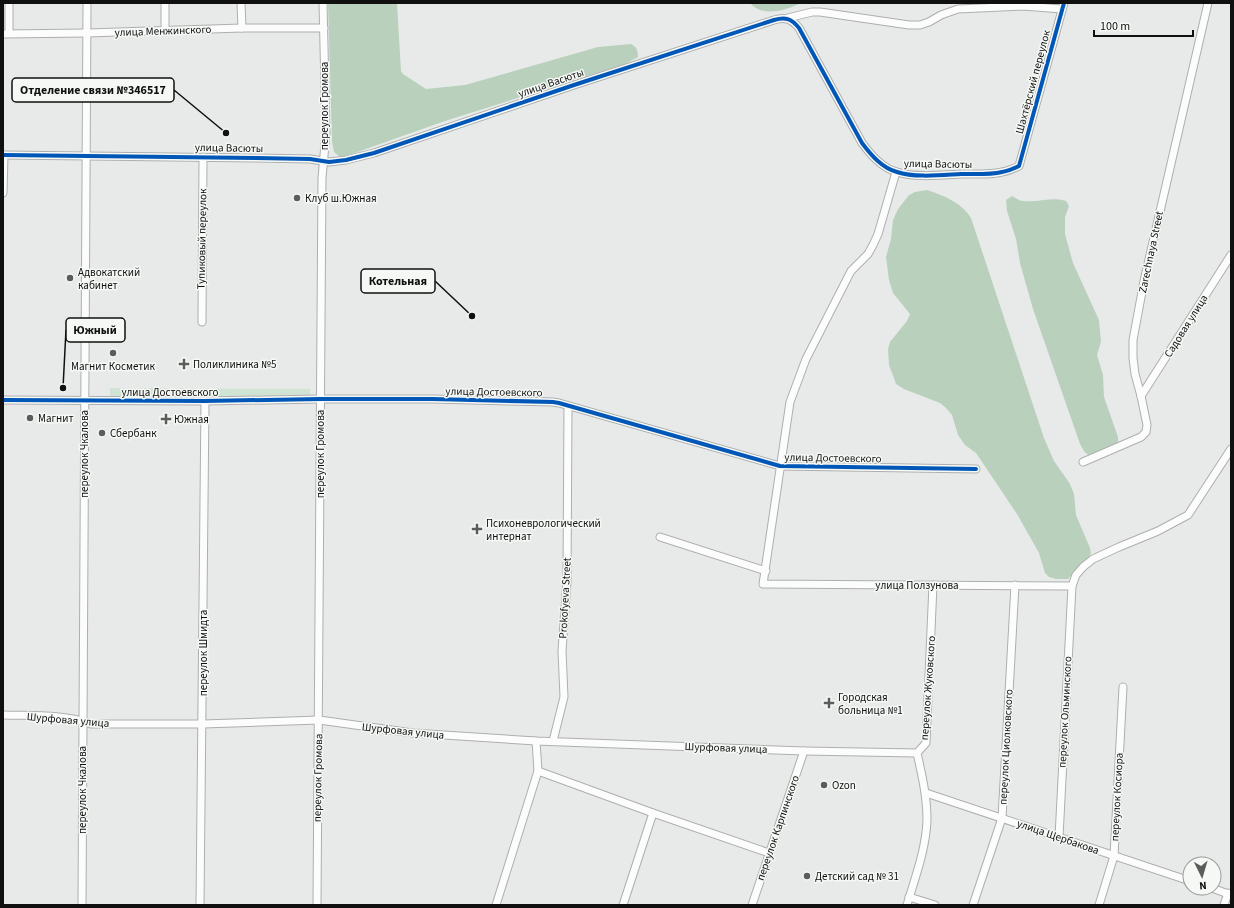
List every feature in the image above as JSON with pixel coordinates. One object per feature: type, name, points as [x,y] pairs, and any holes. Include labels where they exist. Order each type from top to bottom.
[{"type":"street","points":[[6,33],[9,3]]},
{"type":"street","name":"переулок Чкалова","points":[[82,905],[87,3]]},
{"type":"street","points":[[165,3],[165,30]]},
{"type":"street","points":[[241,3],[242,28]]},
{"type":"street","name":"переулок Громова","points":[[317,905],[322,178],[326,133],[323,3]]},
{"type":"street","name":"Zarechnaya Street","points":[[1083,462],[1141,437],[1146,432],[1147,425],[1135,374],[1133,340],[1144,281],[1208,3]]},
{"type":"street","points":[[788,18],[812,12],[820,12],[895,23],[920,25],[958,9],[1063,6]]},
{"type":"street","name":"Шахтёрский переулок","points":[[1019,166],[1063,6]]},
{"type":"street","name":"улица Васюты","points":[[4,155],[310,159],[324,162],[346,160],[374,153],[574,85],[779,18],[788,18],[795,23],[805,37],[862,143],[876,159],[896,172],[925,175],[993,174],[1011,170],[1019,166]]},
{"type":"street","name":"улица Менжинского","points":[[6,33],[87,34],[242,28],[324,28]]},
{"type":"street","points":[[3,193],[4,155]]},
{"type":"street","name":"Тупиковый переулок","points":[[202,322],[203,157]]},
{"type":"street","points":[[660,537],[766,572],[790,402],[806,359],[851,271],[868,254],[873,245],[878,234],[896,172]]},
{"type":"street","name":"Садовая улица","points":[[1141,396],[1231,255]]},
{"type":"street","name":"улица Достоевского","points":[[3,400],[205,401],[320,399],[546,402],[560,403],[780,466],[976,469]]},
{"type":"street","name":"переулок Шмидта","points":[[200,905],[203,724],[205,401]]},
{"type":"street","name":"Prokofyeva Street","points":[[553,741],[564,697],[562,651],[567,581],[568,406]]},
{"type":"street","points":[[1072,586],[1076,575],[1093,559],[1158,532],[1188,515],[1231,449]]},
{"type":"street","name":"улица Ползунова","points":[[766,572],[763,584],[1072,586]]},
{"type":"street","name":"переулок Жуковского","points":[[907,905],[924,845],[926,793],[917,753],[926,743],[934,585]]},
{"type":"street","name":"переулок Циолковского","points":[[973,905],[1002,818],[1015,585]]},
{"type":"street","name":"переулок Ольминского","points":[[1059,837],[1072,586]]},
{"type":"street","name":"переулок Косиора","points":[[1099,905],[1114,856],[1123,687]]},
{"type":"street","name":"Шурфовая улица","points":[[3,715],[63,718],[91,724],[203,724],[319,720],[413,733],[536,741],[804,751]]},
{"type":"street","points":[[496,905],[538,771],[536,741]]},
{"type":"street","points":[[804,751],[917,753]]},
{"type":"street","name":"переулок Карпинского","points":[[752,905],[804,751]]},
{"type":"street","points":[[538,771],[769,853]]},
{"type":"street","name":"улица Щербакова","points":[[926,793],[1182,878]]},
{"type":"street","points":[[623,905],[653,813]]},
{"type":"street","points":[[1224,905],[1229,894]]},
{"type":"street","points":[[909,897],[935,905]]},
{"type":"green space","points":[[328,3],[397,3],[401,71],[403,74],[426,89],[465,85],[598,47],[631,44],[637,49],[638,57],[625,64],[442,122],[352,154],[339,156],[334,152],[332,141]]},
{"type":"green space","points":[[750,3],[801,3],[782,10],[768,11],[755,8]]},
{"type":"green space","points":[[927,190],[946,197],[957,204],[963,208],[971,218],[1044,438],[1054,461],[1070,484],[1074,494],[1076,515],[1091,553],[1068,579],[1056,579],[1049,577],[1045,573],[1039,553],[1017,514],[976,453],[965,445],[958,435],[952,415],[940,403],[904,389],[896,384],[889,365],[888,349],[890,342],[907,321],[910,314],[893,293],[889,280],[886,257],[891,239],[893,220],[898,209],[909,195],[915,192]]},
{"type":"green space","points":[[1012,196],[1022,201],[1056,199],[1066,201],[1069,206],[1065,217],[1065,234],[1073,263],[1099,320],[1101,342],[1097,355],[1103,375],[1104,397],[1118,437],[1118,442],[1116,445],[1091,455],[1083,450],[1080,444],[1033,309],[1020,263],[1016,239],[1007,211],[1006,200]]},
{"type":"green space","points":[[110,388],[310,389],[310,397],[110,397]]},
{"type":"cycle path","points":[[3,155],[310,159],[329,162],[346,160],[374,153],[574,85],[774,20],[788,19],[799,28],[862,143],[873,156],[886,167],[904,174],[929,176],[997,173],[1019,166],[1064,3]]},
{"type":"cycle path","points":[[3,400],[205,401],[433,399],[553,402],[780,466],[976,469]]},
{"type":"place","name":"Отделение связи №346517","points":[[226,133]]},
{"type":"place","name":"Клуб ш.Южная","points":[[297,198]]},
{"type":"place","name":"Адвокатский кабинет","points":[[70,278]]},
{"type":"place","name":"Котельная","points":[[472,316]]},
{"type":"place","name":"Магнит Косметик","points":[[113,353]]},
{"type":"place","name":"Поликлиника №5","points":[[184,364]]},
{"type":"place","name":"Южный","points":[[63,388]]},
{"type":"place","name":"Магнит","points":[[30,418]]},
{"type":"place","name":"Южная","points":[[166,419]]},
{"type":"place","name":"Сбербанк","points":[[102,433]]},
{"type":"place","name":"Психоневрологический интернат","points":[[477,529]]},
{"type":"place","name":"Городская больница №1","points":[[829,703]]},
{"type":"place","name":"Ozon","points":[[824,785]]},
{"type":"place","name":"Детский сад № 31","points":[[807,876]]}]
